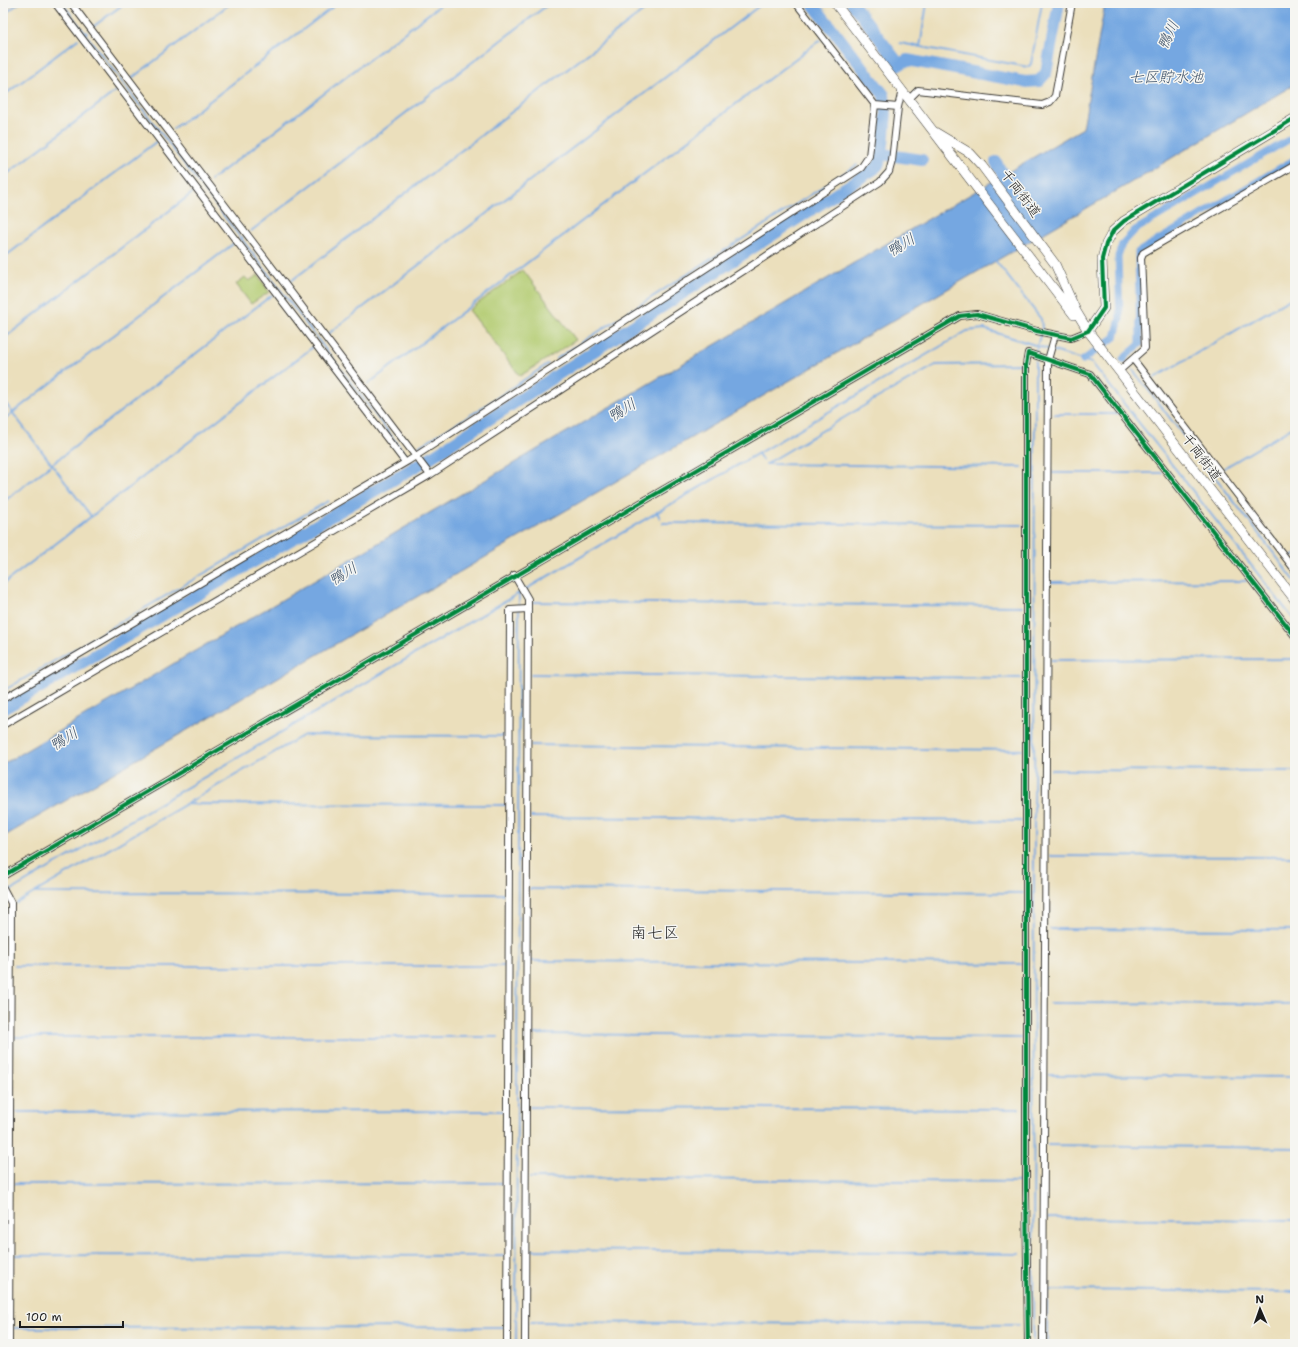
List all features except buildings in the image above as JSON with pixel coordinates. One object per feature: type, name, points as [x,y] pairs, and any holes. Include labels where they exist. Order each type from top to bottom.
[{"type":"street","points":[[54,3],[412,459],[424,467],[430,475]]},
{"type":"street","points":[[71,3],[412,459]]},
{"type":"street","points":[[796,3],[878,105],[898,107]]},
{"type":"street","name":"千両街道","points":[[836,3],[1075,317],[1096,340],[1295,600]]},
{"type":"street","points":[[909,99],[918,90],[1042,105],[1050,102],[1055,96],[1072,3]]},
{"type":"street","points":[[3,725],[430,475],[880,182],[889,172],[892,161],[898,107],[902,90]]},
{"type":"street","points":[[3,699],[412,459],[861,168],[869,156],[878,105]]},
{"type":"street","points":[[3,876],[516,578],[960,316],[978,314],[1040,332],[1054,339],[1071,338],[1088,331],[1104,308],[1102,259],[1106,244],[1113,231],[1124,221],[1295,118]]},
{"type":"street","name":"千両街道","points":[[935,132],[970,153],[982,166],[1045,248],[1055,264],[1076,311],[1088,331]]},
{"type":"street","points":[[1119,371],[1145,348],[1141,258],[1143,253],[1295,165]]},
{"type":"street","points":[[1043,1344],[1048,358],[1054,339]]},
{"type":"street","points":[[1028,1344],[1026,1189],[1026,365],[1028,353],[1048,358],[1090,374],[1295,636]]},
{"type":"street","points":[[1133,359],[1295,570]]},
{"type":"street","points":[[516,578],[526,597],[522,609],[525,1344]]},
{"type":"street","points":[[506,1344],[510,610],[522,609]]},
{"type":"street","points":[[3,888],[9,898],[11,911],[9,1344]]},
{"type":"green space","points":[[523,270],[576,340],[520,376],[469,310]]},
{"type":"green space","points":[[258,275],[269,292],[251,304],[236,284],[245,277],[249,281]]},
{"type":"water","points":[[1105,3],[1295,3],[1295,84],[1120,189],[3,837],[3,764],[1083,128]]},
{"type":"waterway","points":[[3,15],[19,3]]},
{"type":"waterway","points":[[62,3],[415,467]]},
{"type":"waterway","points":[[94,26],[125,3]]},
{"type":"waterway","points":[[132,78],[231,3]]},
{"type":"waterway","points":[[173,129],[338,3]]},
{"type":"waterway","points":[[211,180],[443,3]]},
{"type":"waterway","points":[[251,231],[550,3]]},
{"type":"waterway","points":[[291,281],[654,3]]},
{"type":"waterway","points":[[328,334],[763,3]]},
{"type":"waterway","points":[[3,709],[425,461],[874,169],[878,165],[882,154],[886,114],[884,95],[812,3]]},
{"type":"waterway","points":[[852,3],[899,64]]},
{"type":"waterway","points":[[920,47],[927,3]]},
{"type":"waterway","points":[[900,43],[1028,67],[1031,64],[1042,3]]},
{"type":"waterway","points":[[897,66],[907,60],[1025,82],[1039,81],[1046,73],[1059,3]]},
{"type":"waterway","points":[[83,35],[87,32]]},
{"type":"waterway","points":[[3,96],[78,39]]},
{"type":"waterway","points":[[368,384],[820,40]]},
{"type":"waterway","points":[[3,177],[116,91]]},
{"type":"waterway","points":[[1083,360],[1115,337],[1120,319],[1118,256],[1122,244],[1135,230],[1295,136]]},
{"type":"waterway","points":[[3,258],[157,141]]},
{"type":"waterway","points":[[876,155],[882,154]]},
{"type":"waterway","points":[[882,154],[922,160]]},
{"type":"waterway","points":[[1124,360],[1123,359],[1140,344],[1138,252],[1295,159]]},
{"type":"waterway","points":[[996,162],[1010,189]]},
{"type":"waterway","points":[[556,359],[857,165]]},
{"type":"waterway","points":[[3,339],[195,191]]},
{"type":"waterway","points":[[239,240],[243,237]]},
{"type":"waterway","points":[[3,420],[233,244]]},
{"type":"waterway","points":[[995,260],[1041,319],[1042,328],[1036,351]]},
{"type":"waterway","points":[[3,502],[272,295]]},
{"type":"waterway","points":[[1154,378],[1295,296]]},
{"type":"waterway","points":[[3,895],[967,331],[984,329],[1092,363],[1295,621]]},
{"type":"waterway","points":[[3,584],[313,347]]},
{"type":"waterway","points":[[1033,1344],[1035,361]]},
{"type":"waterway","points":[[416,448],[474,413],[548,364]]},
{"type":"waterway","points":[[766,464],[936,365],[1022,364]]},
{"type":"waterway","points":[[1133,370],[1295,581]]},
{"type":"waterway","points":[[3,400],[91,516]]},
{"type":"waterway","points":[[1053,414],[1117,414]]},
{"type":"waterway","points":[[1224,468],[1295,426]]},
{"type":"waterway","points":[[758,453],[762,460]]},
{"type":"waterway","points":[[766,464],[1022,467]]},
{"type":"waterway","points":[[1052,473],[1162,473]]},
{"type":"waterway","points":[[3,691],[328,501]]},
{"type":"waterway","points":[[657,512],[660,518]]},
{"type":"waterway","points":[[663,523],[1021,525]]},
{"type":"waterway","points":[[1289,558],[1295,555]]},
{"type":"waterway","points":[[1051,582],[1246,581]]},
{"type":"waterway","points":[[516,1344],[519,593]]},
{"type":"waterway","points":[[533,602],[1022,606]]},
{"type":"waterway","points":[[1051,660],[1295,659]]},
{"type":"waterway","points":[[531,674],[1022,678]]},
{"type":"waterway","points":[[17,903],[304,735],[507,736]]},
{"type":"waterway","points":[[531,745],[1022,750]]},
{"type":"waterway","points":[[1051,770],[1295,771]]},
{"type":"waterway","points":[[185,804],[506,805]]},
{"type":"waterway","points":[[531,817],[1021,821]]},
{"type":"waterway","points":[[1050,856],[1295,857]]},
{"type":"waterway","points":[[530,889],[1023,893]]},
{"type":"waterway","points":[[35,893],[503,894]]},
{"type":"waterway","points":[[1050,929],[1295,930]]},
{"type":"waterway","points":[[530,961],[1023,964]]},
{"type":"waterway","points":[[15,966],[505,966]]},
{"type":"waterway","points":[[1049,1003],[1295,1004]]},
{"type":"waterway","points":[[530,1034],[1021,1038]]},
{"type":"waterway","points":[[14,1037],[498,1037]]},
{"type":"waterway","points":[[1049,1075],[1295,1077]]},
{"type":"waterway","points":[[530,1107],[1019,1109]]},
{"type":"waterway","points":[[14,1112],[504,1111]]},
{"type":"waterway","points":[[1048,1145],[1295,1148]]},
{"type":"waterway","points":[[530,1178],[1024,1182]]},
{"type":"waterway","points":[[14,1184],[504,1183]]},
{"type":"waterway","points":[[1047,1218],[1295,1220]]},
{"type":"waterway","points":[[530,1250],[1020,1254]]},
{"type":"waterway","points":[[15,1255],[504,1256]]},
{"type":"waterway","points":[[1046,1290],[1295,1292]]},
{"type":"waterway","points":[[1047,1290],[1047,1344]]},
{"type":"waterway","points":[[530,1322],[1019,1325]]},
{"type":"waterway","points":[[13,1328],[504,1327]]},
{"type":"cycle path","points":[[3,876],[960,316],[977,314],[1037,331],[1071,338],[1088,331],[1104,308],[1102,259],[1106,244],[1113,231],[1124,221],[1295,118]]},
{"type":"cycle path","points":[[1028,1344],[1026,1189],[1026,365],[1028,353],[1090,374],[1295,636]]},
{"type":"district","name":"南七区","points":[[655,932]]},
{"type":"water label","name":"鴨川","points":[[1168,35]]},
{"type":"water label","name":"七区貯水池","points":[[1166,77]]},
{"type":"water label","name":"鴨川","points":[[901,245]]},
{"type":"water label","name":"鴨川","points":[[622,410]]},
{"type":"water label","name":"鴨川","points":[[343,574]]},
{"type":"water label","name":"鴨川","points":[[64,739]]}]
